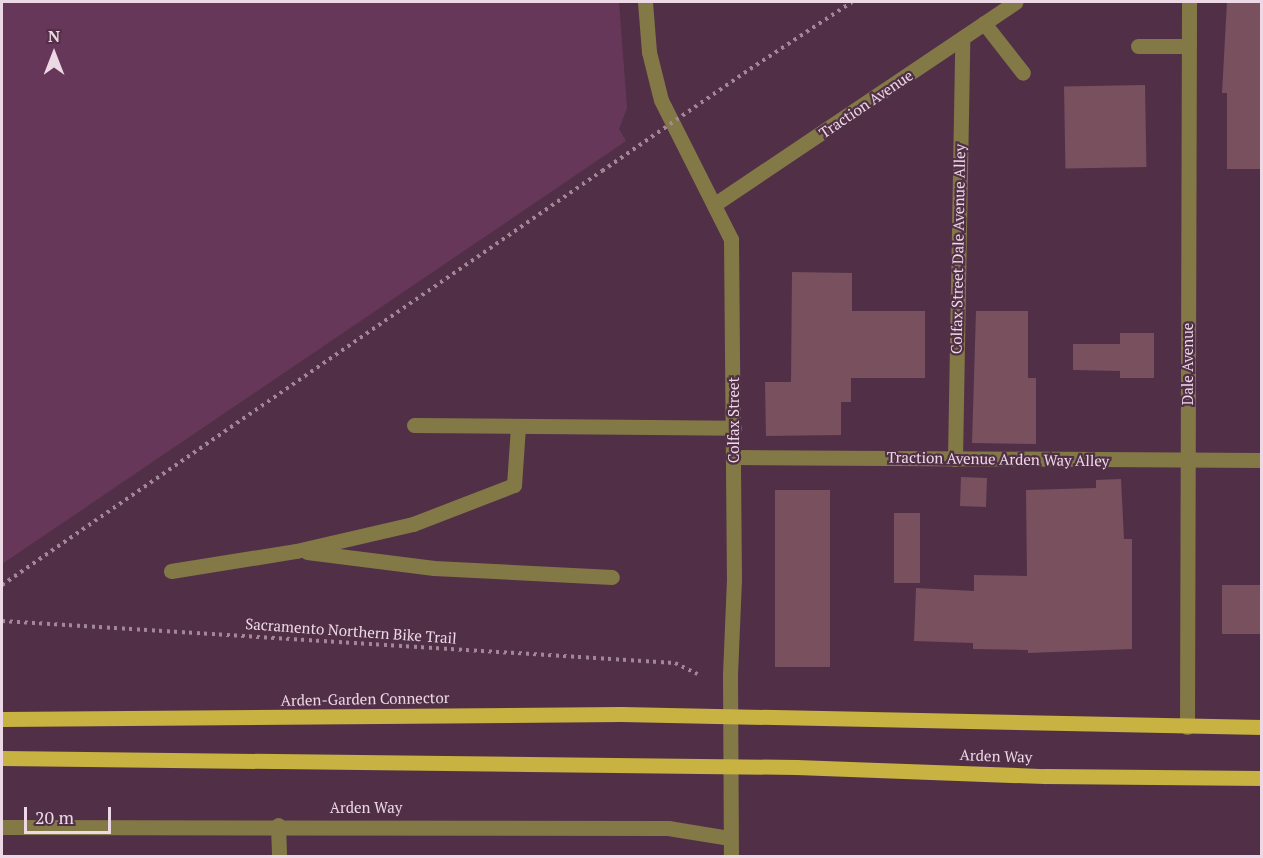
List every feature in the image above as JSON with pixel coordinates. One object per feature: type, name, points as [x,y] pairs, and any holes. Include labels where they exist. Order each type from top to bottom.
[{"type":"main road","name":"Arden-Garden Connector","points":[[2,719],[729,715]]},
{"type":"main road","points":[[729,715],[1262,727]]},
{"type":"main road","points":[[4,758],[729,766]]},
{"type":"main road","name":"Arden Way","points":[[729,766],[1045,777],[1262,778]]},
{"type":"street","name":"Colfax Street","points":[[645,2],[649,52],[657,89],[670,124],[728,229],[733,252],[734,457],[729,715],[730,856]]},
{"type":"street","name":"Traction Avenue","points":[[716,204],[1016,2]]},
{"type":"street","name":"Dale Avenue","points":[[1187,727],[1189,2]]},
{"type":"street","points":[[984,23],[1023,73]]},
{"type":"street","name":"Colfax Street Dale Avenue Alley","points":[[955,459],[962,38]]},
{"type":"street","points":[[1138,45],[1189,46]]},
{"type":"street","points":[[414,425],[734,428]]},
{"type":"street","points":[[171,572],[296,551],[413,524],[514,485],[518,426]]},
{"type":"street","name":"Traction Avenue Arden Way Alley","points":[[734,457],[1262,460]]},
{"type":"street","points":[[296,551],[434,568],[612,577]]},
{"type":"street","points":[[278,825],[279,856]]},
{"type":"street","name":"Arden Way","points":[[2,827],[278,825],[668,828],[730,838]]},
{"type":"path","points":[[2,585],[750,69],[852,2]]},
{"type":"path","name":"Sacramento Northern Bike Trail","points":[[2,621],[675,663],[698,674]]},
{"type":"shaded area","points":[[2,2],[619,2],[627,108],[619,129],[626,141],[2,564]]},
{"type":"building","points":[[1227,2],[1262,2],[1262,169],[1227,169],[1227,93],[1222,93]]},
{"type":"building","points":[[1145,85],[1146,167],[1065,168],[1064,86]]},
{"type":"building","points":[[792,272],[852,273],[852,311],[925,311],[925,378],[851,378],[851,402],[841,402],[841,435],[766,436],[765,382],[791,382]]},
{"type":"building","points":[[976,311],[1028,311],[1028,378],[1036,378],[1036,444],[972,443]]},
{"type":"building","points":[[1120,333],[1154,333],[1154,378],[1120,378],[1120,371],[1073,370],[1073,344],[1120,344]]},
{"type":"building","points":[[961,477],[987,478],[986,507],[960,506]]},
{"type":"building","points":[[1121,479],[1124,539],[1132,539],[1132,649],[1028,653],[1028,650],[973,649],[973,643],[914,641],[916,588],[974,591],[974,575],[1027,576],[1026,490],[1096,488],[1096,480]]},
{"type":"building","points":[[775,490],[830,490],[830,667],[775,667]]},
{"type":"building","points":[[894,513],[920,513],[920,583],[894,583]]},
{"type":"building","points":[[1222,585],[1262,585],[1262,634],[1222,634]]}]
